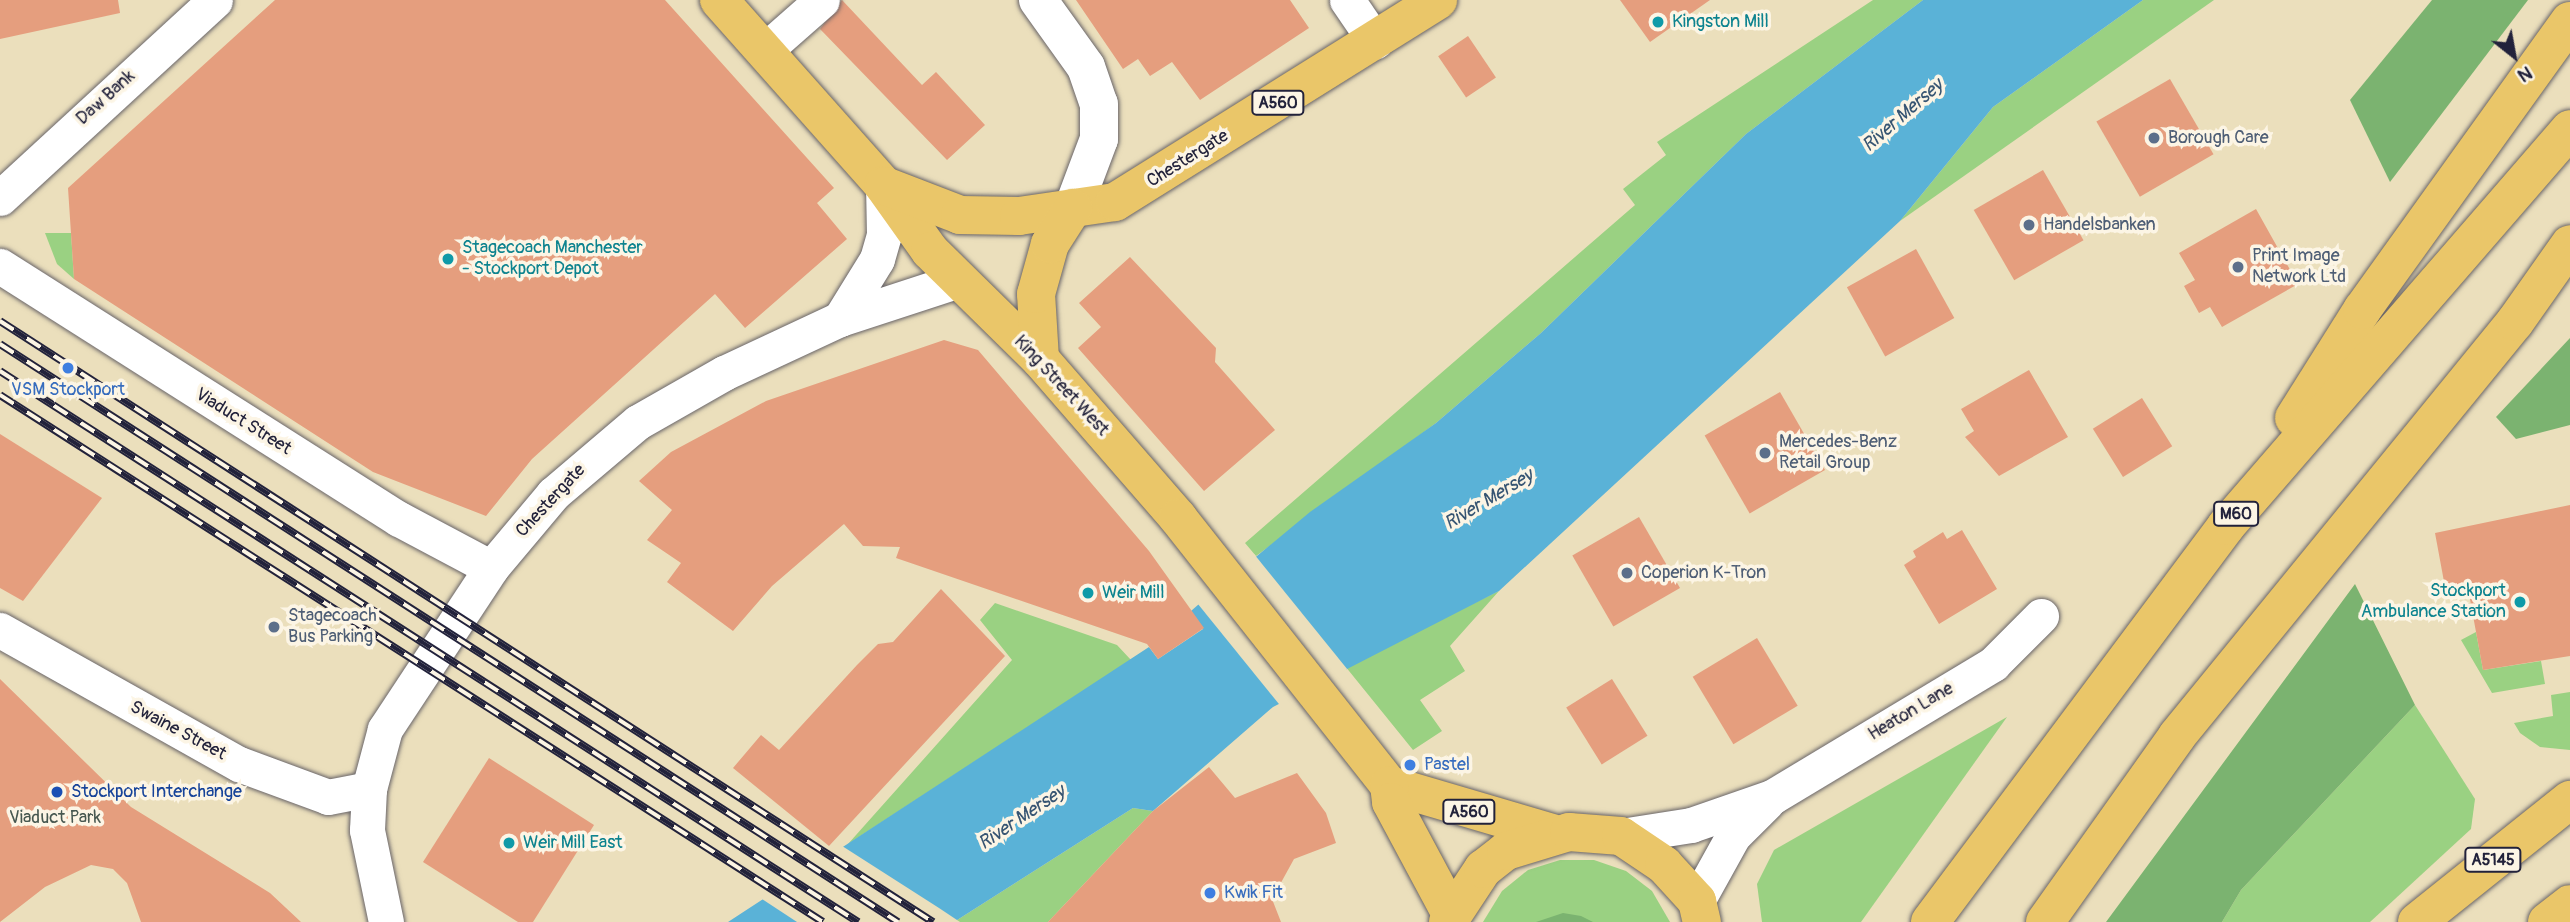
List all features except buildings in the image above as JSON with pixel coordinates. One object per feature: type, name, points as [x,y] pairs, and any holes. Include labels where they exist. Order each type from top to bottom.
[{"type":"main road","name":"King Street West","points":[[719,0],[883,185],[956,281],[1040,359],[1227,578],[1325,699],[1389,785],[1391,802],[1449,918]]},
{"type":"main road","name":"Chestergate","points":[[883,185],[960,215],[1073,208],[1115,202],[1156,181],[1438,0]]},
{"type":"main road","name":"M60","points":[[1930,922],[2225,526],[2362,310],[2570,21]]},
{"type":"main road","name":"M60","points":[[2225,526],[2570,129]]},
{"type":"main road","points":[[1040,359],[1036,294],[1050,244],[1073,208]]},
{"type":"main road","points":[[2045,922],[2177,736],[2515,322],[2570,244]]},
{"type":"main road","points":[[2515,322],[2570,277]]},
{"type":"main road","name":"A560","points":[[1389,785],[1552,833]]},
{"type":"main road","name":"A5145","points":[[2417,922],[2570,800]]},
{"type":"main road","points":[[1449,918],[1483,869],[1521,843],[1552,833],[1621,836],[1664,865],[1700,912]]},
{"type":"main road","points":[[2547,922],[2570,904]]},
{"type":"street","name":"Daw Bank","points":[[0,198],[215,0]]},
{"type":"street","points":[[764,51],[822,0]]},
{"type":"street","points":[[1038,0],[1086,67],[1098,104],[1099,139],[1073,208]]},
{"type":"street","points":[[1347,0],[1375,40]]},
{"type":"street","points":[[840,319],[877,260],[884,235],[883,185]]},
{"type":"street","name":"Viaduct Street","points":[[0,266],[399,519],[491,568]]},
{"type":"street","name":"Chestergate","points":[[386,922],[369,856],[369,789],[385,729],[491,568],[573,473],[638,422],[840,319],[956,281]]},
{"type":"street","name":"Heaton Lane","points":[[1621,836],[1691,825],[1772,797],[1993,664],[2041,616]]},
{"type":"street","name":"Swaine Street","points":[[0,630],[239,764],[297,788],[328,797],[369,789]]},
{"type":"street","name":"Heaton Lane","points":[[1700,912],[1733,836],[1772,797]]},
{"type":"green space","points":[[1873,0],[1923,0],[1746,134],[1541,333],[1436,423],[1256,556],[1245,543],[1635,205],[1623,189],[1666,155],[1657,142]]},
{"type":"green space","points":[[2143,0],[2214,0],[1900,221],[1993,107]]},
{"type":"green space","points":[[2432,0],[2528,0],[2390,182],[2350,100]]},
{"type":"green space","points":[[45,233],[71,233],[74,279],[57,264]]},
{"type":"green space","points":[[2570,338],[2570,425],[2516,439],[2496,417]]},
{"type":"green space","points":[[2355,584],[2415,705],[2241,890],[2222,922],[2106,922]]},
{"type":"green space","points":[[1499,591],[1450,646],[1465,671],[1420,700],[1442,731],[1413,750],[1345,666]]},
{"type":"green space","points":[[995,603],[1117,645],[1131,660],[848,844],[1012,660],[980,620]]},
{"type":"green space","points":[[2476,632],[2483,670],[2541,661],[2545,684],[2492,693],[2461,640]]},
{"type":"green space","points":[[2570,692],[2570,750],[2540,747],[2520,733],[2514,723],[2553,716],[2551,695]]},
{"type":"green space","points":[[2415,705],[2475,799],[2471,829],[2370,922],[2222,922],[2241,890]]},
{"type":"green space","points":[[2007,717],[1861,922],[1762,922],[1757,884],[1774,850]]},
{"type":"green space","points":[[1133,808],[1153,811],[1048,922],[954,922]]},
{"type":"green space","points":[[1560,860],[1594,860],[1626,871],[1652,891],[1670,922],[1483,922],[1502,891],[1528,870]]},
{"type":"green space","points":[[1563,913],[1581,916],[1593,922],[1536,922]]},
{"type":"water","name":"River Mersey","points":[[1923,0],[2143,0],[1993,107],[1900,221],[1499,591],[1273,707],[1153,811],[1133,808],[954,922],[728,922],[1149,647],[1158,659],[1203,629],[1191,611],[1199,604],[1310,512],[1436,423],[1541,333],[1746,134]]},
{"type":"pier","points":[[1254,554],[1347,669],[1289,716],[1196,601]]},
{"type":"pier","points":[[839,844],[960,922],[797,922],[759,897]]},
{"type":"railway","points":[[0,321],[933,922]]},
{"type":"railway","points":[[0,344],[898,922]]},
{"type":"railway","points":[[0,371],[858,922]]},
{"type":"railway","points":[[0,395],[823,922]]},
{"type":"place","name":"Kingston Mill","points":[[1658,22]]},
{"type":"place","name":"Borough Care","points":[[2154,138]]},
{"type":"place","name":"Handelsbanken","points":[[2029,225]]},
{"type":"place","name":"Stagecoach Manchester - Stockport Depot","points":[[448,259]]},
{"type":"place","name":"Print Image Network Ltd","points":[[2238,267]]},
{"type":"place","name":"VSM Stockport","points":[[68,368]]},
{"type":"place","name":"Mercedes-Benz Retail Group","points":[[1765,453]]},
{"type":"place","name":"Coperion K-Tron","points":[[1627,573]]},
{"type":"place","name":"Weir Mill","points":[[1088,593]]},
{"type":"place","name":"Stockport Ambulance Station","points":[[2520,602]]},
{"type":"place","name":"Stagecoach Bus Parking","points":[[274,627]]},
{"type":"place","name":"Pastel","points":[[1410,765]]},
{"type":"place","name":"Stockport Interchange","points":[[57,792]]},
{"type":"place","name":"Weir Mill East","points":[[509,843]]},
{"type":"place","name":"Kwik Fit","points":[[1210,893]]},
{"type":"park label","name":"Viaduct Park","points":[[55,818]]}]
